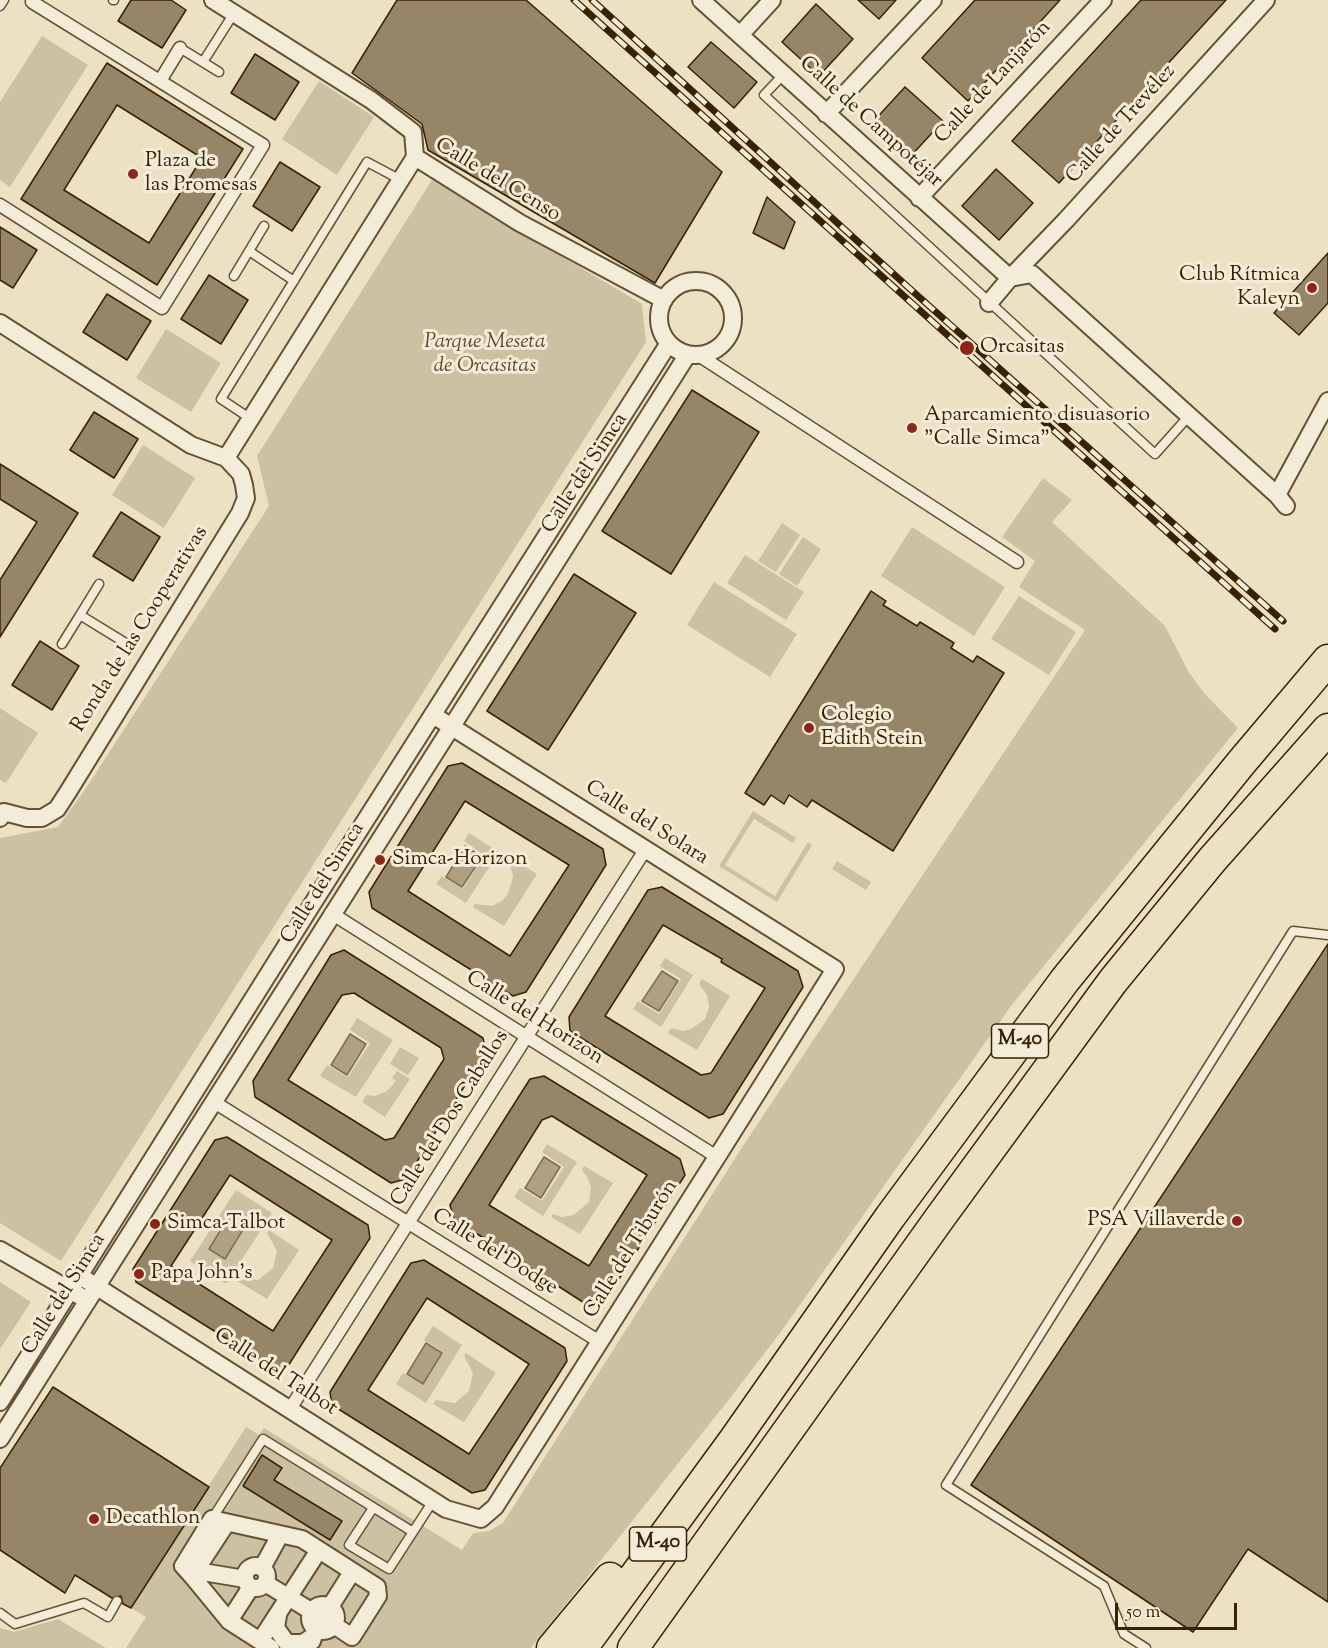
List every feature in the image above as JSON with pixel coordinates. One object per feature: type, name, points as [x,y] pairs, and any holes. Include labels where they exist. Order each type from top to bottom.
[{"type":"highway","name":"M-40","points":[[582,1648],[734,1440],[890,1217],[1065,981],[1240,763],[1328,660]]},
{"type":"highway","name":"M-40","points":[[633,1648],[939,1219],[1113,981],[1212,860],[1328,729]]},
{"type":"highway","points":[[552,1648],[678,1493],[734,1440]]},
{"type":"highway","points":[[648,1648],[698,1558]]},
{"type":"street","name":"Calle del Censo","points":[[213,0],[372,100],[413,132],[415,157],[520,223],[664,300]]},
{"type":"street","name":"Calle de Campotéjar","points":[[701,0],[1010,278]]},
{"type":"street","points":[[740,35],[772,0]]},
{"type":"street","points":[[826,114],[933,0]]},
{"type":"street","name":"Calle de Lanjarón","points":[[919,198],[1103,0]]},
{"type":"street","name":"Calle de Trevélez","points":[[1010,278],[1066,220],[1266,0]]},
{"type":"street","points":[[0,205],[162,308],[263,145],[32,2]]},
{"type":"street","points":[[160,81],[180,48]]},
{"type":"street","points":[[0,323],[191,445],[226,458],[415,157]]},
{"type":"street","points":[[989,303],[1010,278],[1032,274],[1281,500],[1328,401]]},
{"type":"street","points":[[693,354],[708,352],[725,340],[730,331],[733,316],[729,301],[720,289],[696,280],[672,289],[664,300],[659,315],[661,330],[669,343],[693,354],[1017,562]]},
{"type":"street","name":"Calle del Simca","points":[[0,1402],[669,343]]},
{"type":"street","name":"Calle del Simca","points":[[0,1439],[451,726],[693,354]]},
{"type":"street","name":"Ronda de las Cooperativas","points":[[1,813],[27,818],[42,818],[57,809],[68,792],[240,513],[246,498],[244,485],[241,474],[226,458]]},
{"type":"street","name":"Calle del Solara","points":[[433,715],[835,969]]},
{"type":"street","name":"Calle del Dos Caballos","points":[[290,1409],[645,850]]},
{"type":"street","name":"Calle del Horizon","points":[[331,914],[717,1157]]},
{"type":"street","name":"Calle del Tiburón","points":[[439,1505],[481,1519],[495,1507],[835,969]]},
{"type":"street","name":"Calle del Dodge","points":[[214,1102],[600,1342]]},
{"type":"street","name":"Calle del Talbot","points":[[0,1250],[75,1283],[290,1409],[439,1505]]},
{"type":"street","points":[[285,1648],[229,1621],[183,1566],[219,1522],[302,1539],[379,1591],[349,1642],[334,1625]]},
{"type":"street","points":[[229,1621],[256,1580],[280,1535]]},
{"type":"street","points":[[267,1641],[278,1615],[319,1550]]},
{"type":"street","points":[[192,1576],[203,1572],[256,1580],[311,1611]]},
{"type":"street","points":[[310,1638],[352,1572]]},
{"type":"street","points":[[310,1638],[311,1611],[318,1605],[330,1606]]},
{"type":"street","points":[[238,1606],[238,1618],[267,1641]]},
{"type":"street","points":[[278,1615],[276,1628],[286,1643],[303,1643],[334,1625],[336,1615],[330,1606]]},
{"type":"lane","points":[[0,6],[4,0]]},
{"type":"lane","points":[[203,62],[234,13]]},
{"type":"lane","points":[[180,48],[219,72]]},
{"type":"lane","points":[[783,75],[764,96],[1155,454],[1188,417]]},
{"type":"lane","points":[[250,419],[221,399],[367,162],[401,180]]},
{"type":"lane","points":[[234,276],[264,226]]},
{"type":"lane","points":[[249,251],[294,281]]},
{"type":"lane","points":[[62,644],[99,584]]},
{"type":"lane","points":[[80,615],[124,642]]},
{"type":"lane","points":[[1146,1648],[1125,1634],[1104,1586],[946,1485],[1293,931],[1328,935]]},
{"type":"lane","points":[[219,1522],[263,1439],[413,1532]]},
{"type":"lane","points":[[373,1508],[349,1545],[389,1569],[413,1532],[439,1505]]},
{"type":"lane","points":[[0,1613],[15,1624],[84,1603],[108,1617],[117,1601]]},
{"type":"green space","points":[[42,36],[88,65],[10,187],[0,180],[0,102]]},
{"type":"green space","points":[[319,81],[374,117],[337,175],[282,139]]},
{"type":"green space","name":"Parque Meseta de Orcasitas","points":[[432,180],[642,304],[646,342],[61,1261],[0,1223],[0,838],[58,827],[86,788],[269,506],[257,456]]},
{"type":"green space","points":[[166,329],[221,363],[191,412],[136,378]]},
{"type":"green space","points":[[143,445],[195,478],[164,528],[112,495]]},
{"type":"green space","points":[[1043,478],[1072,500],[1052,522],[1165,626],[1188,671],[1203,692],[1238,728],[1011,1006],[780,1333],[727,1402],[531,1648],[126,1648],[146,1617],[131,1608],[246,1427],[259,1435],[264,1428],[462,1550],[473,1533],[489,1531],[503,1523],[743,1146],[1085,630],[1019,587],[1035,561],[1002,537]]},
{"type":"green space","points":[[782,523],[800,535],[776,572],[758,561]]},
{"type":"green space","points":[[912,527],[1005,587],[974,636],[881,576]]},
{"type":"green space","points":[[803,537],[821,549],[797,586],[779,574]]},
{"type":"green space","points":[[745,555],[804,592],[786,620],[727,583]]},
{"type":"green space","points":[[714,582],[797,634],[770,677],[687,625]]},
{"type":"green space","points":[[1019,596],[1076,632],[1049,675],[991,639]]},
{"type":"green space","points":[[0,708],[38,733],[6,783],[0,780]]},
{"type":"green space","points":[[753,811],[796,838],[793,843],[754,819],[725,865],[775,896],[808,842],[812,845],[777,902],[719,866]]},
{"type":"green space","points":[[469,833],[499,852],[466,903],[436,884],[442,876],[463,889],[484,855],[464,841]]},
{"type":"green space","points":[[506,855],[537,874],[504,926],[473,907],[475,904],[492,906],[502,901],[508,894],[513,877],[511,868],[503,859]]},
{"type":"green space","points":[[837,861],[871,882],[866,890],[832,869]]},
{"type":"green space","points":[[665,958],[693,975],[661,1027],[633,1009],[638,1001],[659,1014],[681,979],[660,966]]},
{"type":"green space","points":[[702,979],[730,996],[697,1050],[668,1033],[671,1028],[683,1031],[691,1029],[705,1019],[709,1007],[707,995],[699,984]]},
{"type":"green space","points":[[357,1018],[393,1040],[356,1097],[320,1076],[327,1065],[348,1077],[370,1043],[350,1030]]},
{"type":"green space","points":[[400,1047],[419,1058],[408,1075],[390,1064]]},
{"type":"green space","points":[[397,1071],[410,1079],[385,1117],[362,1102],[366,1095],[375,1096],[387,1091],[396,1081],[392,1078]]},
{"type":"green space","points":[[547,1144],[577,1162],[543,1216],[514,1197],[520,1188],[542,1201],[564,1167],[542,1152]]},
{"type":"green space","points":[[584,1166],[613,1183],[580,1234],[551,1217],[553,1214],[562,1217],[574,1215],[589,1202],[591,1188],[582,1170]]},
{"type":"green space","points":[[236,1190],[272,1213],[226,1284],[190,1261]]},
{"type":"green space","points":[[269,1230],[299,1250],[267,1299],[237,1281],[239,1277],[258,1280],[273,1268],[277,1251],[267,1233]]},
{"type":"green space","points":[[0,1282],[31,1302],[0,1349]]},
{"type":"green space","points":[[433,1326],[462,1345],[426,1403],[396,1384],[403,1373],[422,1385],[443,1352],[424,1340]]},
{"type":"green space","points":[[466,1353],[496,1373],[464,1422],[433,1404],[436,1400],[455,1403],[469,1391],[473,1373],[464,1356]]},
{"type":"green space","points":[[58,1619],[106,1648],[0,1648],[0,1628],[14,1632]]},
{"type":"shaded area","points":[[465,846],[482,857],[462,887],[446,877]]},
{"type":"shaded area","points":[[662,971],[678,981],[659,1011],[642,1001]]},
{"type":"shaded area","points":[[350,1034],[366,1044],[347,1075],[331,1065]]},
{"type":"shaded area","points":[[544,1157],[560,1167],[541,1198],[525,1188]]},
{"type":"shaded area","points":[[228,1218],[244,1228],[225,1259],[209,1249]]},
{"type":"shaded area","points":[[426,1343],[442,1353],[423,1384],[407,1374]]},
{"type":"building","points":[[131,0],[171,0],[186,10],[162,48],[118,21]]},
{"type":"building","points":[[397,0],[526,0],[722,172],[655,283],[428,150],[422,124],[352,73]]},
{"type":"building","points":[[858,0],[896,0],[879,19]]},
{"type":"building","points":[[975,0],[1060,0],[968,101],[922,58]]},
{"type":"building","points":[[1141,0],[1226,0],[1059,183],[1012,141]]},
{"type":"building","points":[[816,4],[853,39],[819,76],[782,42]]},
{"type":"building","points":[[711,42],[757,82],[734,108],[688,67]]},
{"type":"building","points":[[255,54],[299,82],[275,120],[231,93]]},
{"type":"building","points":[[107,63],[243,149],[157,285],[21,199]],"holes":[[[117,105],[202,158],[149,243],[64,190]]]},
{"type":"building","points":[[905,87],[943,121],[909,158],[871,124]]},
{"type":"building","points":[[280,162],[320,187],[292,231],[253,206]]},
{"type":"building","points":[[996,169],[1033,203],[999,240],[962,206]]},
{"type":"building","points":[[767,197],[795,222],[784,249],[753,233]]},
{"type":"building","points":[[0,227],[37,250],[13,288],[0,280]]},
{"type":"building","name":"Club Rítmica Kaleyn","points":[[1328,253],[1328,303],[1299,335],[1274,313]]},
{"type":"building","points":[[209,275],[248,300],[221,344],[181,319]]},
{"type":"building","points":[[107,294],[151,321],[127,360],[83,332]]},
{"type":"building","points":[[692,390],[759,432],[671,574],[602,531]]},
{"type":"building","points":[[94,412],[138,439],[114,478],[70,450]]},
{"type":"building","points":[[0,464],[78,513],[0,637],[0,580],[37,522],[0,499]]},
{"type":"building","points":[[121,512],[160,537],[133,581],[93,556]]},
{"type":"building","points":[[574,574],[636,613],[548,750],[487,711]]},
{"type":"building","points":[[871,591],[886,601],[883,605],[917,626],[920,622],[954,643],[951,648],[973,662],[977,656],[1004,673],[893,851],[812,800],[807,807],[789,795],[784,804],[771,795],[764,805],[745,793]]},
{"type":"building","points":[[40,641],[79,666],[52,710],[12,685]]},
{"type":"building","points":[[462,763],[603,849],[606,865],[526,992],[513,996],[372,908],[369,892],[448,766]],"holes":[[[465,801],[569,865],[510,956],[408,891]]]},
{"type":"building","points":[[662,887],[798,971],[803,987],[723,1114],[709,1118],[570,1031],[569,1017],[648,890]],"holes":[[[663,925],[722,959],[721,962],[765,988],[711,1073],[701,1075],[605,1016]]]},
{"type":"building","name":"PSA Villaverde","points":[[1328,944],[1328,1602],[1248,1549],[1193,1632],[971,1485]]},
{"type":"building","points":[[344,950],[483,1038],[486,1052],[406,1179],[391,1183],[255,1097],[253,1081],[331,955]],"holes":[[[354,993],[441,1048],[444,1059],[394,1138],[385,1140],[288,1080],[342,995]]]},
{"type":"building","points":[[544,1076],[680,1159],[685,1175],[605,1301],[589,1306],[454,1219],[450,1205],[530,1079]],"holes":[[[552,1116],[647,1175],[589,1266],[489,1205],[542,1120]]]},
{"type":"building","points":[[227,1137],[368,1225],[370,1238],[288,1366],[275,1369],[136,1282],[133,1269],[215,1140]],"holes":[[[230,1175],[332,1240],[273,1331],[171,1266]]]},
{"type":"building","points":[[424,1260],[565,1348],[567,1361],[485,1490],[472,1493],[332,1405],[330,1392],[411,1263]],"holes":[[[427,1298],[529,1364],[469,1454],[368,1390]]]},
{"type":"building","name":"Decathlon","points":[[53,1387],[209,1487],[131,1608],[123,1604],[121,1596],[112,1598],[75,1575],[65,1593],[0,1550],[0,1468]]},
{"type":"building","points":[[262,1455],[282,1468],[274,1480],[342,1521],[330,1540],[243,1486]]},
{"type":"railway","points":[[574,0],[1275,629]]},
{"type":"railway","points":[[592,0],[909,288],[1283,621]]},
{"type":"place","name":"Plaza de las Promesas","points":[[133,174]]},
{"type":"place","name":"Club Rítmica Kaleyn","points":[[1312,288]]},
{"type":"place","name":"Orcasitas","points":[[967,348]]},
{"type":"place","name":"Aparcamiento disuasorio \"Calle Simca\"","points":[[912,428]]},
{"type":"place","name":"Colegio Edith Stein","points":[[809,728]]},
{"type":"place","name":"Simca-Horizon","points":[[380,860]]},
{"type":"place","name":"PSA Villaverde","points":[[1237,1221]]},
{"type":"place","name":"Simca-Talbot","points":[[155,1224]]},
{"type":"place","name":"Papa John's","points":[[139,1274]]},
{"type":"place","name":"Decathlon","points":[[94,1519]]}]
